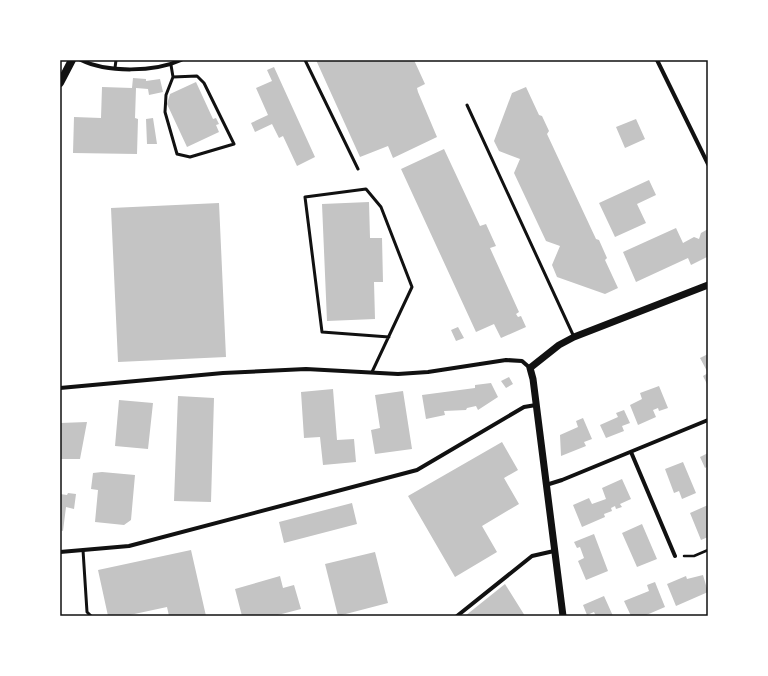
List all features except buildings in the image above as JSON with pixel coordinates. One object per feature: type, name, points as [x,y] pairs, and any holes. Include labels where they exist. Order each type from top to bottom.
[{"type":"main road","points":[[60,83],[72,60]]},
{"type":"street","points":[[81,60],[88,64],[115,68],[152,69],[181,60]]},
{"type":"street","points":[[657,60],[708,164]]},
{"type":"street","points":[[530,368],[559,345],[574,337],[708,285]]},
{"type":"street","points":[[60,388],[223,373],[306,369],[398,374],[428,372],[506,360],[522,361],[530,368],[533,379],[563,616]]},
{"type":"street","points":[[60,552],[129,546],[417,470],[524,407],[536,405]]},
{"type":"street","points":[[546,485],[562,480],[708,420]]},
{"type":"street","points":[[631,452],[675,556]]},
{"type":"street","points":[[457,616],[532,556],[554,551]]},
{"type":"lane","points":[[115,68],[116,60]]},
{"type":"lane","points":[[305,60],[358,169]]},
{"type":"lane","points":[[171,64],[173,77],[166,95],[165,112],[177,154],[190,157],[234,144],[204,83],[197,76],[173,77]]},
{"type":"lane","points":[[467,105],[574,337]]},
{"type":"lane","points":[[372,372],[389,337],[412,287],[380,207],[366,189],[305,197],[322,332],[389,337]]},
{"type":"lane","points":[[84,550],[88,615]]},
{"type":"path","points":[[675,556],[694,556],[708,550]]}]
